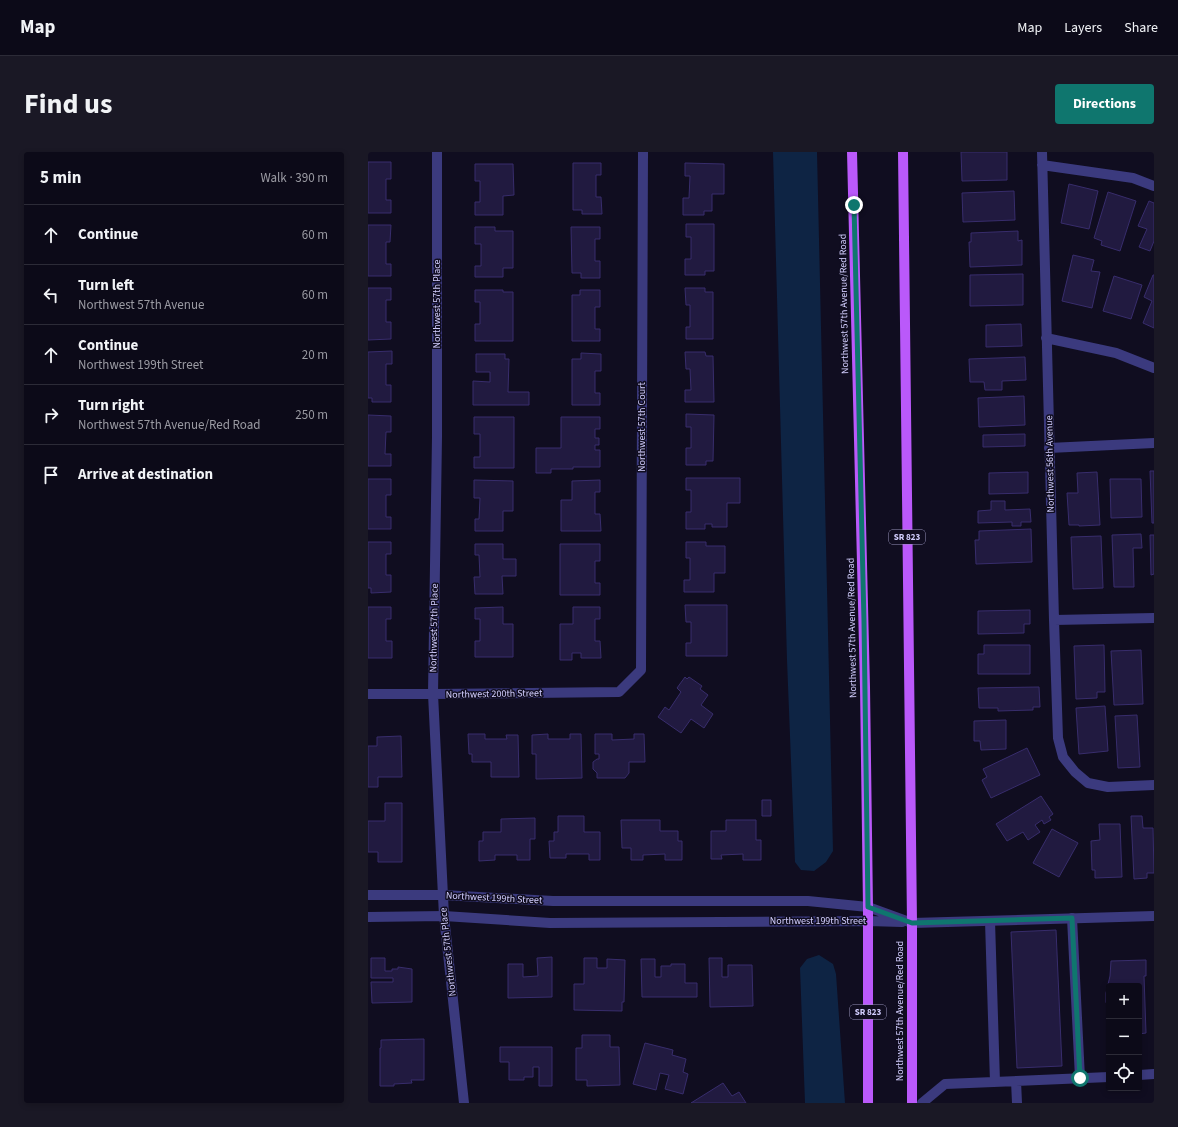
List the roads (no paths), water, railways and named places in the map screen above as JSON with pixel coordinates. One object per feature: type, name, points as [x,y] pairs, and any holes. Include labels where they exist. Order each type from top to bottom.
[{"type":"main road","name":"Northwest 57th Avenue/Red Road","points":[[852,152],[864,621],[868,907],[868,1103]]},
{"type":"main road","name":"Northwest 57th Avenue/Red Road","points":[[903,152],[912,923],[912,1103]]},
{"type":"street","name":"Northwest 57th Place","points":[[437,152],[437,437],[433,694],[444,916],[464,1103]]},
{"type":"street","name":"Northwest 57th Court","points":[[619,692],[641,670],[643,152]]},
{"type":"street","name":"Northwest 56th Avenue","points":[[1042,152],[1058,738],[1063,757],[1075,772],[1088,783],[1108,787],[1154,785]]},
{"type":"street","points":[[1042,165],[1133,178],[1154,186]]},
{"type":"street","points":[[1046,338],[1116,353],[1154,368]]},
{"type":"street","points":[[1049,448],[1154,444]]},
{"type":"street","points":[[1054,620],[1154,618]]},
{"type":"street","name":"Northwest 200th Street","points":[[368,694],[619,692]]},
{"type":"street","name":"Northwest 199th Street","points":[[368,895],[443,895],[553,901],[808,901],[868,907],[912,923]]},
{"type":"street","name":"Northwest 199th Street","points":[[368,917],[444,916],[550,923],[868,921],[912,923]]},
{"type":"street","points":[[912,923],[1154,916]]},
{"type":"street","points":[[1072,918],[1080,1078]]},
{"type":"street","points":[[990,920],[995,1082]]},
{"type":"street","points":[[1142,1075],[1154,1074]]},
{"type":"street","points":[[922,1103],[945,1084],[1106,1077]]},
{"type":"street","points":[[1016,1081],[1017,1103]]},
{"type":"water","points":[[773,152],[817,152],[833,851],[826,862],[814,871],[801,870],[795,862],[787,660]]},
{"type":"water","points":[[819,955],[833,964],[836,974],[845,1103],[805,1103],[800,968],[807,959]]}]
